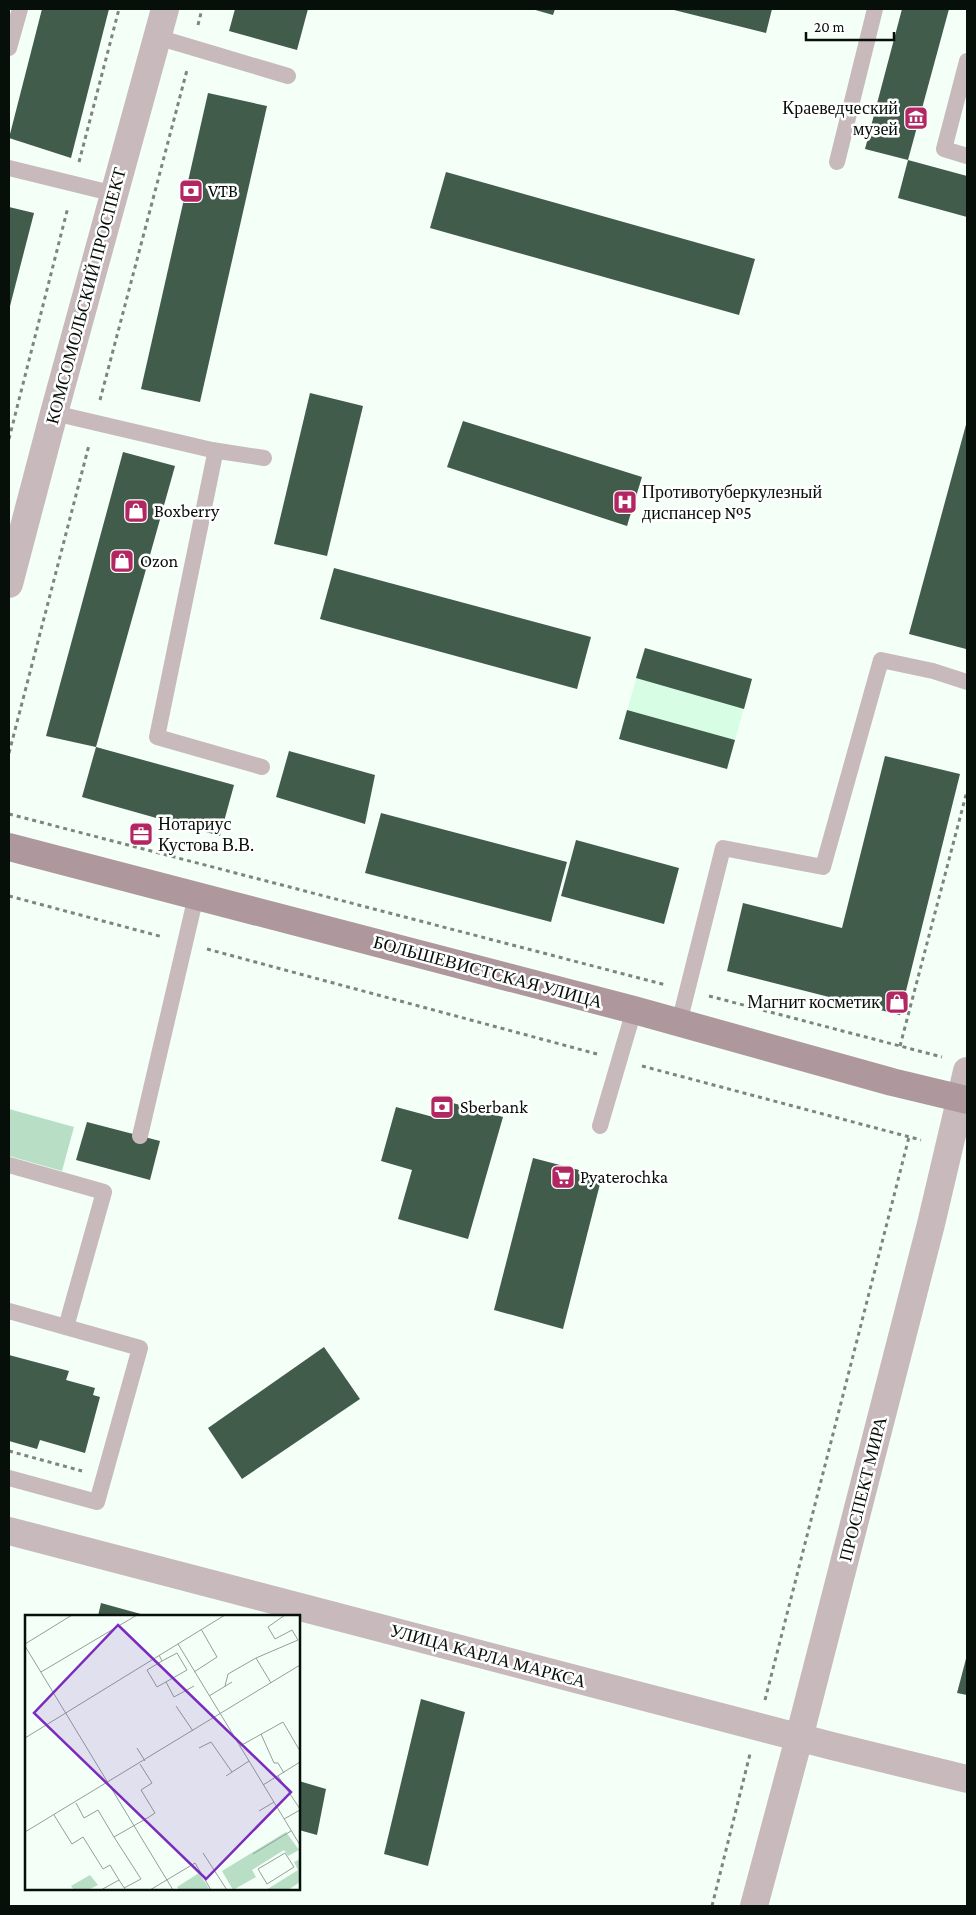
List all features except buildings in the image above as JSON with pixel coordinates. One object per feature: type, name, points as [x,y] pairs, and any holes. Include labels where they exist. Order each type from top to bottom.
[{"type":"street","name":"КОМСОМОЛЬСКИЙ ПРОСПЕКТ","points":[[9,584],[14,543],[54,412],[165,9]]},
{"type":"street","name":"БОЛЬШЕВИСТСКАЯ УЛИЦА","points":[[9,847],[634,1010],[892,1082],[964,1099]]},
{"type":"street","name":"ПРОСПЕКТ МИРА","points":[[754,1906],[929,1234],[949,1148],[964,1099],[958,1065]]},
{"type":"street","name":"УЛИЦА КАРЛА МАРКСА","points":[[9,1531],[799,1738],[967,1779]]},
{"type":"lane","points":[[9,48],[20,9]]},
{"type":"lane","points":[[836,162],[875,9]]},
{"type":"lane","points":[[157,37],[288,76]]},
{"type":"lane","points":[[967,60],[944,149],[967,156]]},
{"type":"lane","points":[[9,168],[115,194]]},
{"type":"lane","points":[[54,412],[212,450],[264,458]]},
{"type":"lane","points":[[212,450],[215,454],[157,737],[262,767]]},
{"type":"lane","points":[[679,1023],[723,848],[823,867],[881,660],[933,671],[967,682]]},
{"type":"lane","points":[[140,1136],[196,896]]},
{"type":"lane","points":[[600,1126],[634,1010]]},
{"type":"lane","points":[[9,1165],[104,1192],[66,1327]]},
{"type":"lane","points":[[9,1311],[140,1348],[97,1502],[9,1478]]},
{"type":"path","points":[[9,439],[118,9]]},
{"type":"path","points":[[9,753],[202,9]]},
{"type":"path","points":[[900,1046],[967,791]]},
{"type":"path","points":[[9,814],[900,1046],[958,1065]]},
{"type":"path","points":[[9,896],[949,1148]]},
{"type":"path","points":[[712,1906],[909,1137]]},
{"type":"path","points":[[9,1451],[90,1473]]},
{"type":"shaded area","points":[[645,648],[752,679],[727,769],[619,739]]},
{"type":"shaded area","points":[[9,1109],[74,1127],[62,1171],[9,1156]]},
{"type":"place","name":"Краеведческий музей","points":[[916,118]]},
{"type":"place","name":"VTB","points":[[191,191]]},
{"type":"place","name":"Противотуберкулезный диспансер №5","points":[[625,502]]},
{"type":"place","name":"Boxberry","points":[[136,511]]},
{"type":"place","name":"Ozon","points":[[122,561]]},
{"type":"place","name":"Нотариус Кустова В.В.","points":[[141,834]]},
{"type":"place","name":"Магнит косметик","points":[[897,1002]]},
{"type":"place","name":"Sberbank","points":[[442,1107]]},
{"type":"place","name":"Pyaterochka","points":[[563,1177]]}]
